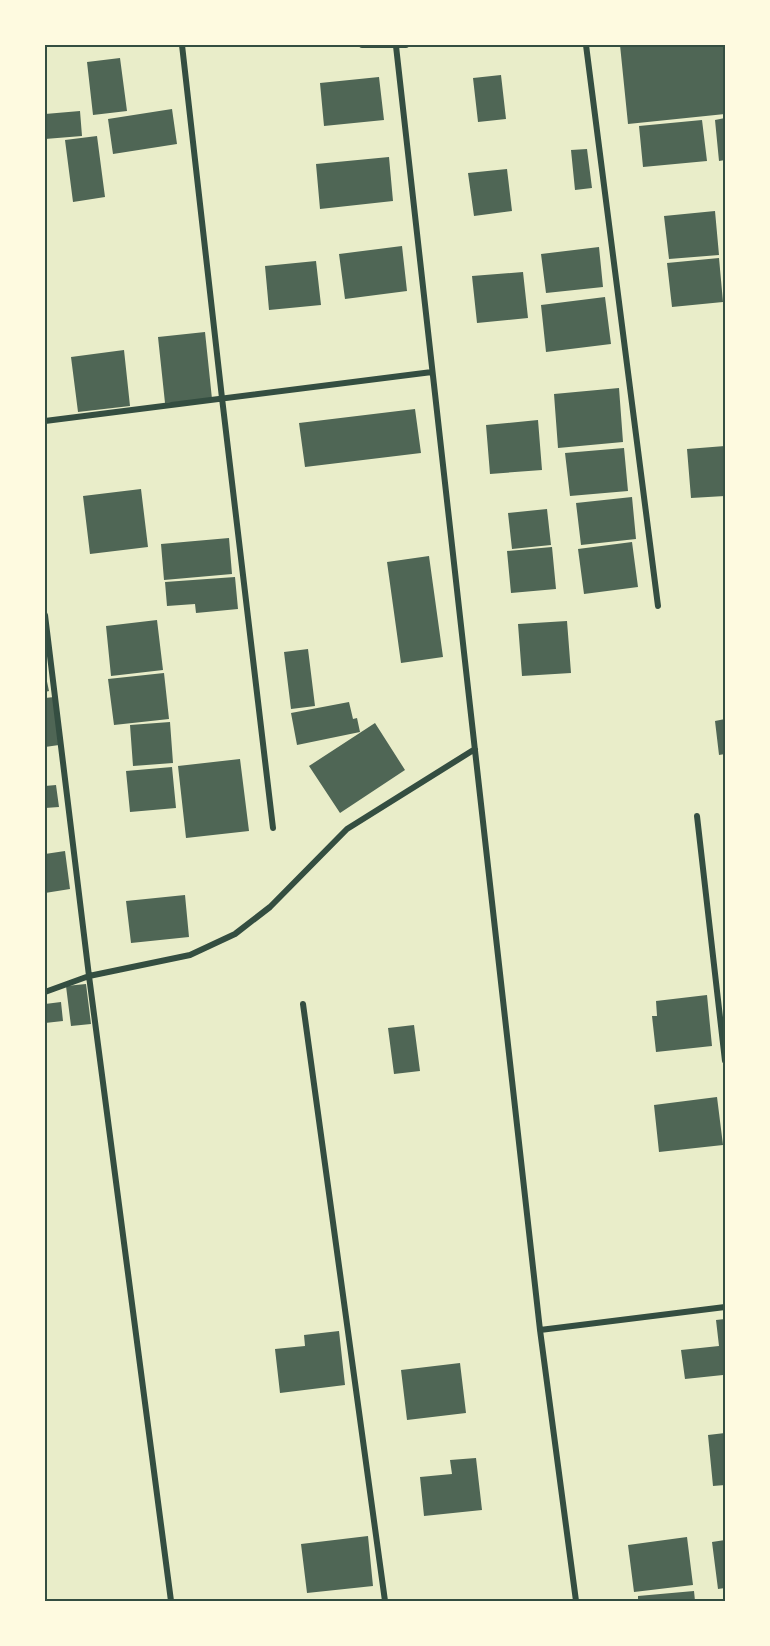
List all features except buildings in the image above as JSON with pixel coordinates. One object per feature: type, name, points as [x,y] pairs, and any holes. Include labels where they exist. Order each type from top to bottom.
[{"type":"street","points":[[182,45],[273,828]]},
{"type":"street","points":[[363,45],[406,45]]},
{"type":"street","points":[[586,45],[658,606]]},
{"type":"street","points":[[396,46],[540,1330],[576,1601]]},
{"type":"street","points":[[45,421],[432,372]]},
{"type":"street","points":[[45,615],[89,976],[171,1601]]},
{"type":"street","points":[[45,992],[89,976],[189,955],[235,934],[270,907],[347,829],[475,749]]},
{"type":"street","points":[[697,816],[725,1061]]},
{"type":"street","points":[[303,1004],[385,1601]]},
{"type":"street","points":[[540,1330],[725,1307]]}]
